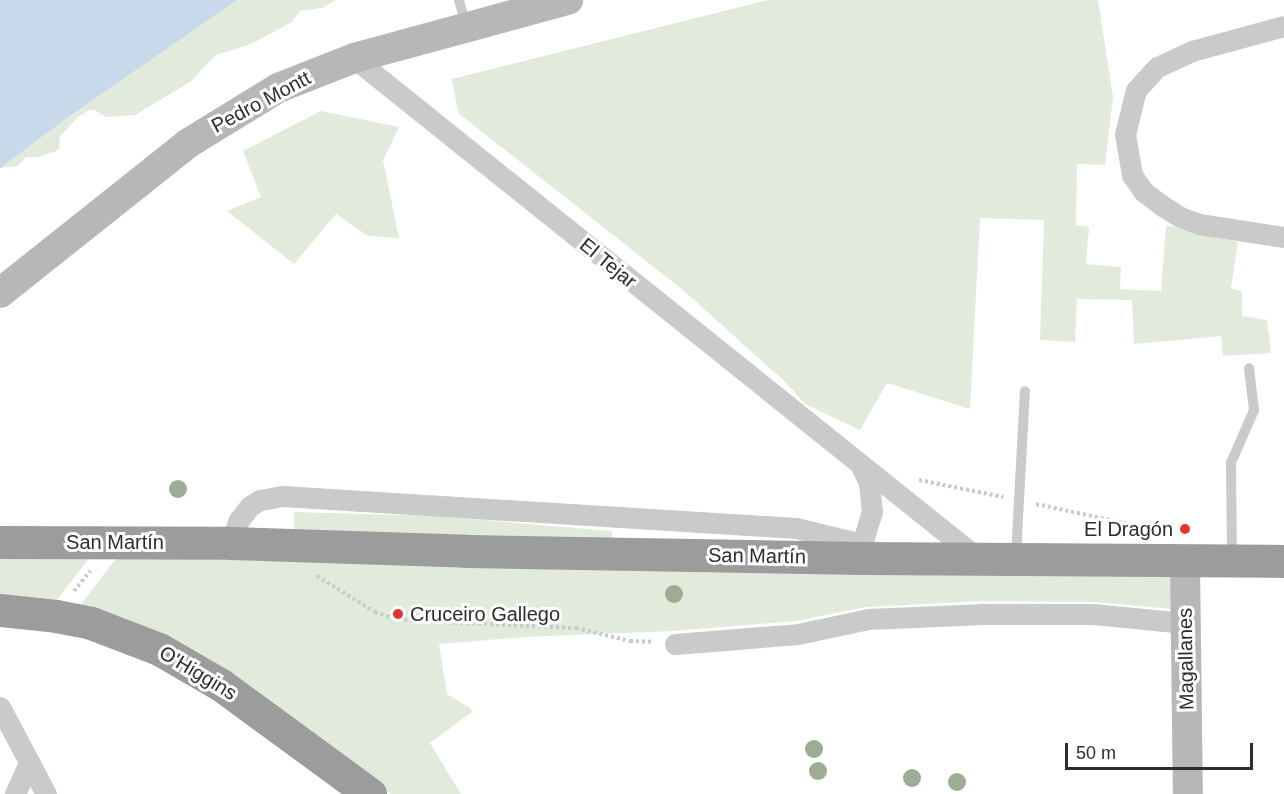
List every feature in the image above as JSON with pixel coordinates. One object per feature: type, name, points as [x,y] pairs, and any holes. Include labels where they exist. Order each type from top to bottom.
[{"type":"highway","name":"San Martín","points":[[0,542],[230,543],[467,551],[862,551],[979,559],[1284,561]]},
{"type":"highway","name":"O'Higgins","points":[[0,610],[56,616],[126,634],[191,666],[370,794]]},
{"type":"main road","name":"Pedro Montt","points":[[0,293],[162,164],[213,127],[278,88],[462,14],[568,0]]},
{"type":"main road","name":"Magallanes","points":[[1185,560],[1188,794]]},
{"type":"street","points":[[1284,26],[1192,51],[1157,67],[1137,90],[1125,134],[1132,175],[1144,192],[1161,205],[1180,217],[1199,224],[1284,237]]},
{"type":"street","name":"El Tejar","points":[[354,58],[862,468],[979,559]]},
{"type":"street","points":[[862,468],[869,482],[872,512],[862,551]]},
{"type":"street","name":"San Martín","points":[[230,543],[239,520],[250,506],[260,500],[282,496],[796,528],[862,551]]},
{"type":"street","points":[[675,644],[798,634],[868,620],[984,614],[1093,614],[1185,623]]},
{"type":"street","points":[[0,707],[46,794]]},
{"type":"street","points":[[15,794],[29,762]]},
{"type":"lane","points":[[1233,560],[1231,463],[1254,410],[1249,368]]},
{"type":"lane","points":[[1016,559],[1025,391]]},
{"type":"path","points":[[907,477],[1158,532]]},
{"type":"path","points":[[56,616],[92,569]]},
{"type":"path","points":[[312,572],[375,612],[392,618],[576,628],[630,641],[675,644]]},
{"type":"green space","points":[[0,0],[336,0],[322,8],[300,11],[292,22],[251,44],[216,55],[190,82],[135,115],[106,117],[95,110],[89,110],[78,117],[60,136],[59,148],[56,151],[38,157],[26,157],[18,166],[0,168]]},
{"type":"green space","points":[[768,0],[1098,0],[1113,97],[1105,165],[1077,164],[1076,225],[1089,227],[1086,264],[1121,267],[1120,289],[1161,291],[1166,225],[1238,242],[1231,288],[1242,292],[1242,316],[1267,320],[1271,353],[1223,356],[1221,336],[1134,344],[1132,300],[1077,299],[1075,342],[1040,340],[1044,220],[980,218],[970,409],[887,383],[860,430],[805,404],[784,381],[683,290],[458,113],[452,79]]},
{"type":"green space","points":[[321,111],[399,127],[383,160],[399,238],[368,236],[336,214],[294,264],[227,211],[261,197],[243,151]]},
{"type":"green space","points":[[294,512],[436,516],[612,531],[612,544],[294,536]]},
{"type":"green space","points":[[0,551],[94,552],[52,606],[0,602]]},
{"type":"green space","points":[[119,555],[1173,573],[1172,609],[1094,602],[984,601],[866,607],[796,621],[674,631],[525,637],[439,644],[447,694],[470,708],[472,712],[430,743],[461,794],[391,794],[228,675],[77,609]]},
{"type":"water","points":[[0,0],[237,0],[68,117],[0,168]]},
{"type":"place","name":"El Dragón","points":[[1185,529]]},
{"type":"place","name":"Cruceiro Gallego","points":[[398,614]]}]
